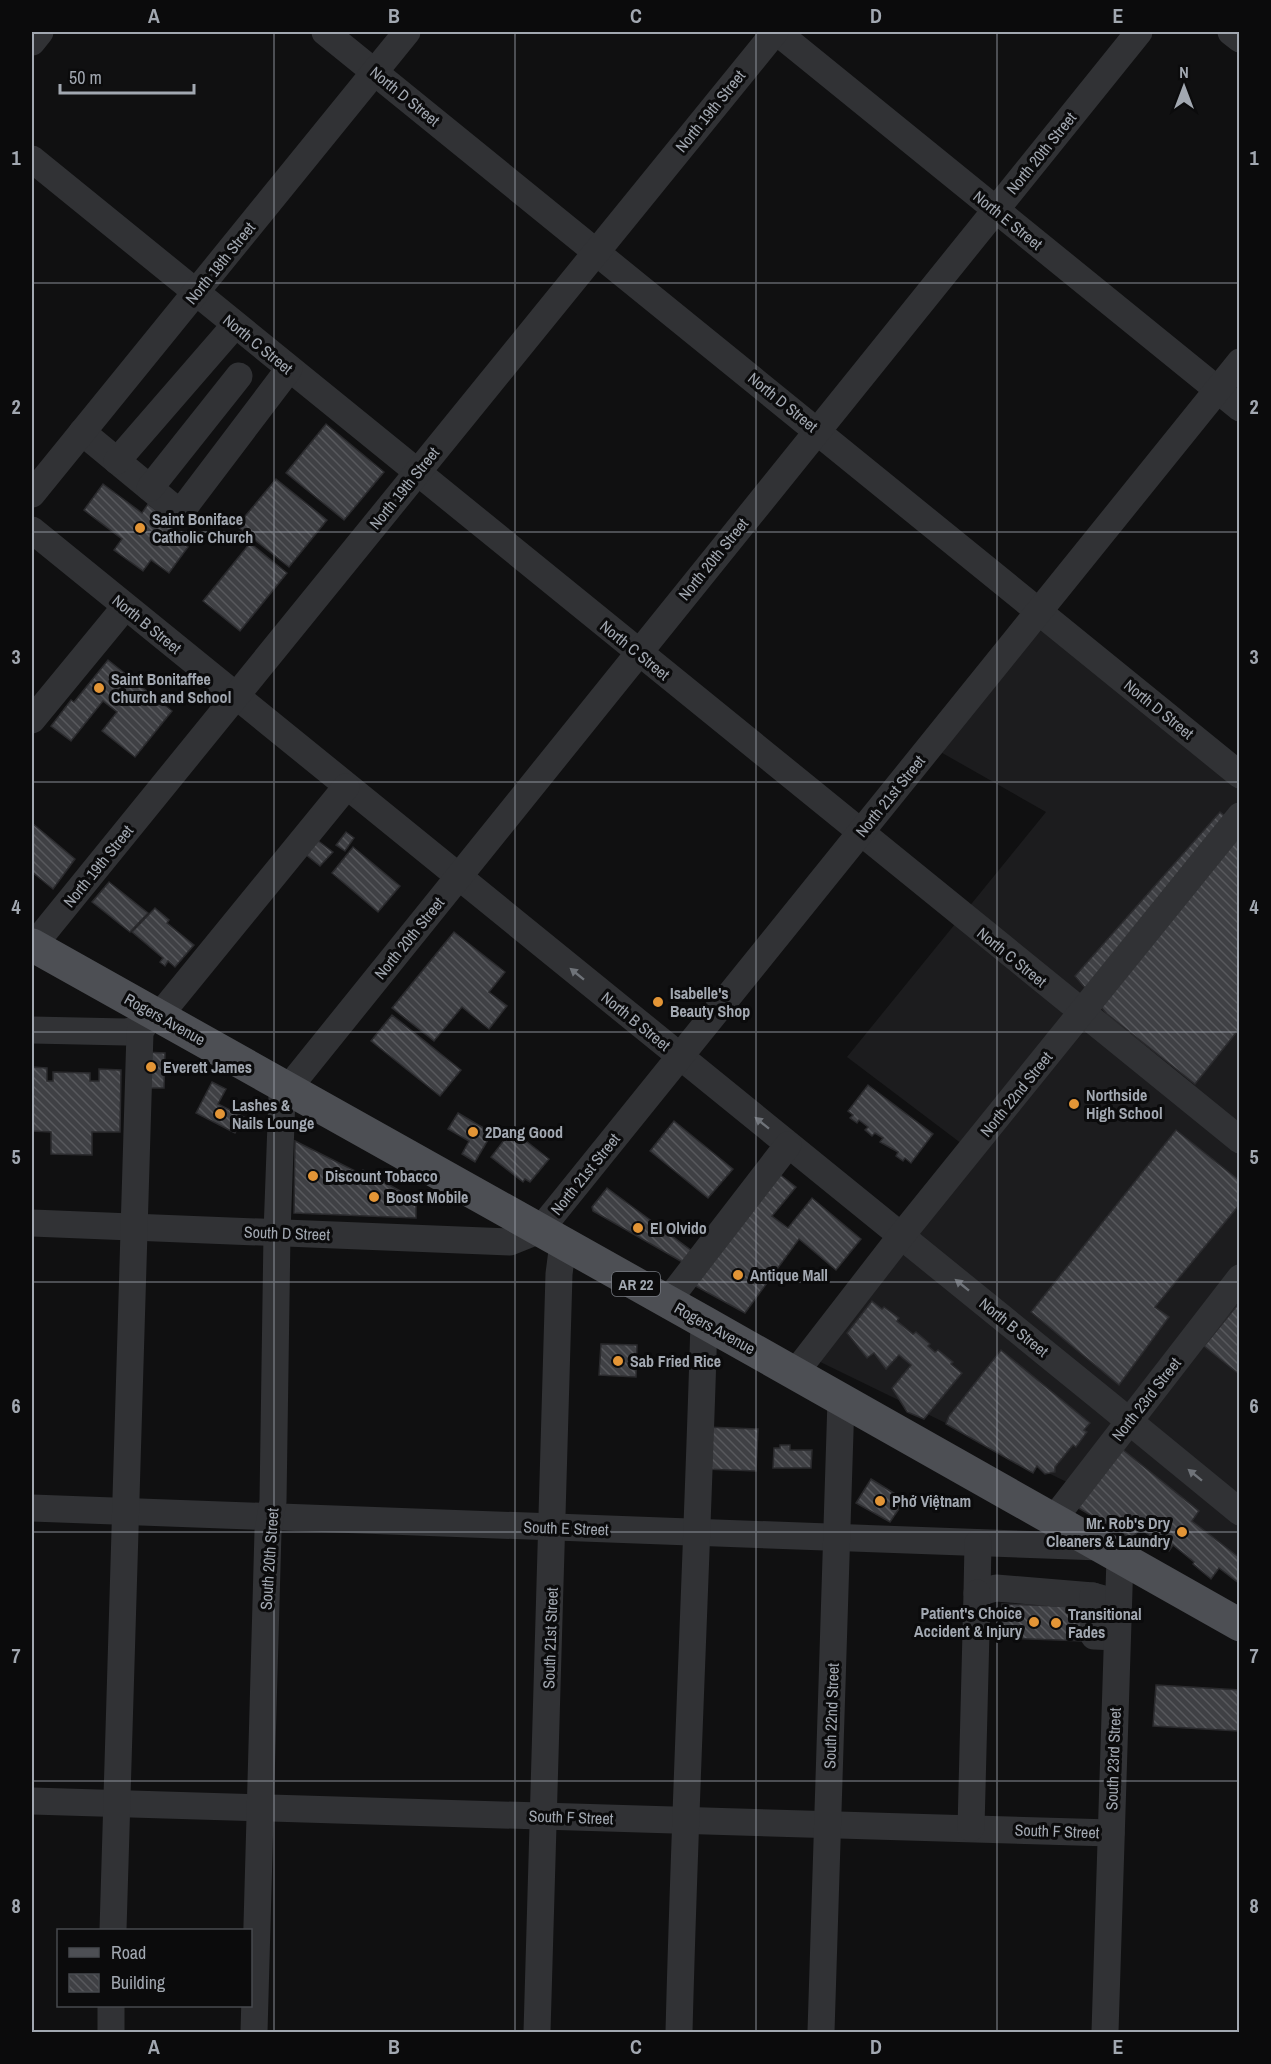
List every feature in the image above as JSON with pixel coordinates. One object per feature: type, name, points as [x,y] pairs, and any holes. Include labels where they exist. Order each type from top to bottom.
[{"type":"main road","name":"Rogers Avenue","points":[[32,945],[150,1019],[288,1088],[1239,1625]]},
{"type":"street","points":[[32,42],[40,32]]},
{"type":"street","name":"North D Street","points":[[325,32],[1239,775]]},
{"type":"street","name":"North 18th Street","points":[[32,494],[407,32]]},
{"type":"street","name":"North E Street","points":[[776,32],[1239,408]]},
{"type":"street","name":"North 19th Street","points":[[32,945],[776,32]]},
{"type":"street","name":"North 20th Street","points":[[288,1088],[1139,32]]},
{"type":"street","points":[[1231,32],[1239,39]]},
{"type":"street","name":"North C Street","points":[[32,159],[1239,1140]]},
{"type":"street","points":[[117,461],[235,325]]},
{"type":"street","points":[[211,353],[267,399]]},
{"type":"street","name":"North 21st Street","points":[[552,1237],[679,1056],[1239,362]]},
{"type":"street","points":[[82,432],[180,513],[289,369]]},
{"type":"street","points":[[150,488],[239,376]]},
{"type":"street","name":"North B Street","points":[[32,530],[1239,1512]]},
{"type":"street","points":[[32,720],[125,607]]},
{"type":"street","points":[[32,1030],[126,1032],[150,1019],[346,787]]},
{"type":"street","name":"North 22nd Street","points":[[795,1373],[901,1236],[1239,816]]},
{"type":"street","points":[[113,1929],[135,1227],[150,1019]]},
{"type":"street","name":"South 20th Street","points":[[254,2032],[268,1532],[273,1501],[276,1406],[277,1233],[282,1096],[288,1088]]},
{"type":"street","points":[[668,1302],[789,1145]]},
{"type":"street","name":"South D Street","points":[[32,1223],[510,1242],[552,1237]]},
{"type":"street","name":"South 21st Street","points":[[537,2032],[559,1274],[552,1237]]},
{"type":"street","name":"North 23rd Street","points":[[1053,1520],[1239,1278]]},
{"type":"street","points":[[679,2032],[704,1322]]},
{"type":"street","name":"South 22nd Street","points":[[821,2032],[842,1400]]},
{"type":"street","name":"South E Street","points":[[32,1508],[978,1543],[1110,1552]]},
{"type":"street","points":[[970,1828],[978,1543]]},
{"type":"street","name":"South 23rd Street","points":[[1105,2032],[1117,1637],[1106,1600],[1110,1552]]},
{"type":"street","points":[[976,1593],[996,1588],[1106,1600]]},
{"type":"street","name":"South F Street","points":[[32,1801],[1111,1833]]},
{"type":"street","points":[[111,2007],[111,2032]]},
{"type":"shaded area","name":"Northside High School","points":[[1050,621],[1239,775],[1239,1566],[808,1356],[970,1150],[847,1057],[1046,812],[930,746]]},
{"type":"building","points":[[326,424],[384,472],[344,520],[286,473]]},
{"type":"building","points":[[276,479],[327,520],[289,567],[237,526]]},
{"type":"building","name":"Saint Boniface Catholic Church","points":[[103,484],[142,513],[148,504],[175,524],[169,533],[188,547],[169,573],[151,560],[143,571],[114,550],[122,539],[84,510]]},
{"type":"building","points":[[250,543],[287,573],[240,631],[203,601]]},
{"type":"building","points":[[108,660],[172,711],[135,757],[102,731],[117,712],[103,701],[71,741],[51,726],[71,700],[74,702]]},
{"type":"building","points":[[1220,812],[1240,828],[1240,1028],[1195,1084],[1107,1014],[1075,976]]},
{"type":"building","points":[[32,823],[75,859],[53,889],[32,872]]},
{"type":"building","points":[[346,832],[354,838],[345,851],[336,845]]},
{"type":"building","points":[[317,840],[333,852],[320,866],[305,854]]},
{"type":"building","points":[[353,847],[400,886],[378,912],[332,873]]},
{"type":"building","points":[[109,882],[148,913],[130,932],[92,902]]},
{"type":"building","points":[[155,908],[169,920],[167,923],[194,945],[175,967],[168,961],[165,966],[160,962],[163,958],[132,932]]},
{"type":"building","points":[[454,932],[505,972],[489,992],[507,1006],[489,1029],[462,1007],[434,1041],[392,1008]]},
{"type":"building","points":[[392,1015],[461,1070],[440,1096],[371,1041]]},
{"type":"building","points":[[144,1052],[165,1053],[164,1088],[144,1088]]},
{"type":"building","points":[[32,1067],[47,1068],[47,1081],[53,1081],[53,1072],[90,1073],[90,1081],[99,1081],[99,1069],[121,1070],[120,1132],[92,1132],[92,1155],[51,1154],[51,1132],[32,1131]]},
{"type":"building","points":[[212,1082],[226,1089],[218,1104],[244,1117],[235,1133],[196,1113]]},
{"type":"building","points":[[868,1085],[933,1134],[911,1163],[905,1158],[903,1161],[896,1156],[898,1152],[880,1142],[883,1138],[875,1133],[872,1136],[865,1130],[868,1127],[859,1120],[857,1123],[850,1118],[853,1115],[848,1111]]},
{"type":"building","points":[[458,1113],[492,1133],[475,1162],[462,1154],[469,1141],[448,1129]]},
{"type":"building","points":[[674,1121],[733,1169],[708,1198],[650,1151]]},
{"type":"building","points":[[512,1130],[549,1159],[530,1182],[525,1179],[523,1182],[491,1157]]},
{"type":"building","points":[[1176,1130],[1240,1181],[1240,1204],[1155,1307],[1169,1317],[1119,1385],[1031,1312]]},
{"type":"building","points":[[295,1141],[361,1174],[363,1170],[416,1200],[416,1218],[294,1213]]},
{"type":"building","points":[[778,1173],[796,1187],[772,1216],[788,1228],[812,1198],[861,1239],[836,1270],[799,1239],[745,1313],[690,1283]]},
{"type":"building","points":[[607,1188],[692,1251],[684,1263],[593,1211],[592,1207]]},
{"type":"building","points":[[872,1301],[899,1318],[897,1321],[913,1334],[916,1332],[930,1344],[928,1346],[935,1352],[938,1350],[962,1373],[924,1419],[907,1412],[892,1388],[911,1365],[899,1355],[886,1369],[874,1353],[867,1358],[847,1333]]},
{"type":"building","points":[[1240,1302],[1240,1375],[1204,1346]]},
{"type":"building","points":[[601,1344],[637,1345],[636,1377],[599,1375]]},
{"type":"building","points":[[1001,1350],[1090,1423],[1084,1430],[1087,1432],[1076,1447],[1073,1445],[1055,1467],[1055,1472],[1045,1474],[1037,1466],[1033,1473],[946,1424],[949,1416]]},
{"type":"building","points":[[705,1427],[758,1429],[756,1471],[704,1469]]},
{"type":"building","points":[[780,1445],[790,1445],[790,1450],[812,1450],[811,1468],[773,1468],[774,1448],[780,1448]]},
{"type":"building","points":[[1122,1449],[1199,1511],[1192,1521],[1240,1558],[1240,1584],[1219,1568],[1211,1579],[1173,1545],[1169,1551],[1140,1528],[1132,1539],[1075,1506]]},
{"type":"building","name":"Phở Việtnam","points":[[871,1479],[905,1500],[890,1522],[856,1503]]},
{"type":"building","points":[[1002,1604],[1085,1607],[1084,1641],[1001,1638]]},
{"type":"building","points":[[1156,1685],[1240,1690],[1238,1731],[1153,1726]]},
{"type":"place","name":"Saint Boniface Catholic Church","points":[[140,528]]},
{"type":"place","name":"Saint Bonitaffee Church and School","points":[[99,688]]},
{"type":"place","name":"Isabelle's Beauty Shop","points":[[658,1002]]},
{"type":"place","name":"Everett James","points":[[151,1067]]},
{"type":"place","name":"Northside High School","points":[[1074,1104]]},
{"type":"place","name":"Lashes & Nails Lounge","points":[[220,1114]]},
{"type":"place","name":"2Dang Good","points":[[473,1132]]},
{"type":"place","name":"Discount Tobacco","points":[[313,1176]]},
{"type":"place","name":"Boost Mobile","points":[[374,1197]]},
{"type":"place","name":"El Olvido","points":[[638,1228]]},
{"type":"place","name":"Antique Mall","points":[[738,1275]]},
{"type":"place","name":"Sab Fried Rice","points":[[618,1361]]},
{"type":"place","name":"Phở Việtnam","points":[[880,1501]]},
{"type":"place","name":"Mr. Rob's Dry Cleaners & Laundry","points":[[1182,1532]]},
{"type":"place","name":"Patient's Choice Accident & Injury","points":[[1034,1622]]},
{"type":"place","name":"Transitional Fades","points":[[1056,1623]]}]
